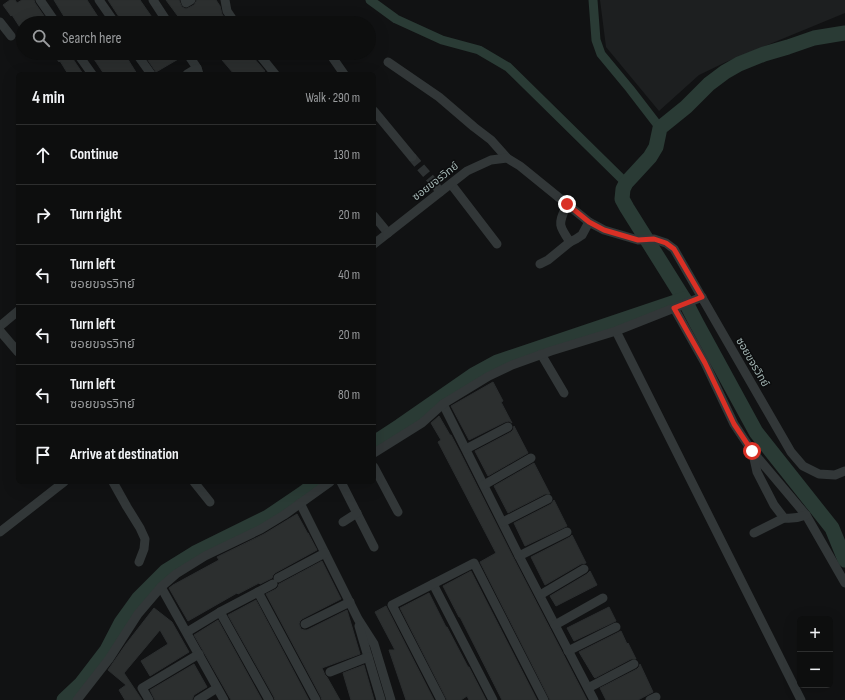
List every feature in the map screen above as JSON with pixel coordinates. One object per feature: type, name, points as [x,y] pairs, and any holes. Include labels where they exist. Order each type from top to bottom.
[{"type":"street","points":[[40,0],[51,16]]},
{"type":"street","points":[[99,0],[110,16]]},
{"type":"street","points":[[153,0],[163,16]]},
{"type":"street","points":[[185,0],[186,2],[191,0]]},
{"type":"street","points":[[225,0],[230,16]]},
{"type":"street","points":[[0,22],[11,36]]},
{"type":"street","points":[[82,60],[91,72]]},
{"type":"street","points":[[141,60],[150,72]]},
{"type":"street","points":[[191,60],[198,71]]},
{"type":"street","points":[[264,60],[273,72]]},
{"type":"street","points":[[334,60],[343,72]]},
{"type":"street","points":[[388,62],[439,97],[491,140],[507,158],[520,166],[589,222],[582,235],[570,242],[548,260],[540,264]]},
{"type":"street","points":[[376,113],[412,157]]},
{"type":"street","name":"ซอยขจรวิทย์","points":[[376,242],[467,171],[491,160],[507,158]]},
{"type":"street","points":[[434,183],[440,192]]},
{"type":"street","points":[[450,184],[497,244]]},
{"type":"street","points":[[567,204],[560,223],[560,228],[570,242]]},
{"type":"street","points":[[376,218],[388,233]]},
{"type":"street","name":"ซอยขจรวิทย์","points":[[589,222],[604,230],[638,240],[654,239],[666,243],[674,249],[698,298],[791,452],[803,466],[819,474],[835,475],[845,472]]},
{"type":"street","points":[[376,452],[422,423],[443,404],[488,376],[541,354],[616,331],[698,298]]},
{"type":"street","points":[[674,308],[705,363],[734,424],[752,451],[806,514],[845,584]]},
{"type":"street","points":[[0,326],[16,313]]},
{"type":"street","points":[[0,331],[16,350]]},
{"type":"street","points":[[616,331],[802,700]]},
{"type":"street","points":[[541,354],[564,393]]},
{"type":"street","points":[[443,404],[519,556],[594,700]]},
{"type":"street","points":[[466,449],[508,427]]},
{"type":"street","points":[[752,451],[757,472],[774,505],[784,518]]},
{"type":"street","points":[[484,485],[532,458]]},
{"type":"street","points":[[376,471],[398,512]]},
{"type":"street","points":[[0,532],[61,484]]},
{"type":"street","points":[[113,484],[144,534],[145,545],[140,562]]},
{"type":"street","points":[[196,484],[210,502]]},
{"type":"street","points":[[80,699],[109,659],[138,614],[161,587],[176,574],[205,556],[261,529],[284,515],[327,484]]},
{"type":"street","points":[[342,484],[374,547]]},
{"type":"street","points":[[503,522],[548,499]]},
{"type":"street","points":[[300,503],[358,619],[374,644],[391,700]]},
{"type":"street","points":[[343,522],[357,513]]},
{"type":"street","points":[[754,533],[784,518],[798,518],[806,514]]},
{"type":"street","points":[[519,556],[567,532]]},
{"type":"street","points":[[187,632],[325,553]]},
{"type":"street","points":[[441,700],[392,605],[474,563],[544,700]]},
{"type":"street","points":[[540,595],[584,569]]},
{"type":"street","points":[[433,584],[493,700]]},
{"type":"street","points":[[161,587],[224,700]]},
{"type":"street","points":[[258,592],[316,700]]},
{"type":"street","points":[[555,626],[603,598]]},
{"type":"street","points":[[304,624],[350,602]]},
{"type":"street","points":[[220,612],[269,700]]},
{"type":"street","points":[[358,619],[381,700]]},
{"type":"street","points":[[568,651],[616,627]]},
{"type":"street","points":[[149,700],[142,688],[199,654]]},
{"type":"street","points":[[330,672],[368,657]]},
{"type":"street","points":[[588,688],[634,664]]},
{"type":"street","points":[[198,700],[217,688]]},
{"type":"shaded area","points":[[600,0],[845,0],[845,13],[726,62],[699,75],[659,111],[606,47]]},
{"type":"building","points":[[10,0],[15,0],[17,3],[22,0],[34,0],[44,16],[16,16],[16,21],[3,5]]},
{"type":"building","points":[[54,0],[87,0],[97,16],[64,16]]},
{"type":"building","points":[[108,0],[140,0],[151,16],[136,16],[118,16]]},
{"type":"building","points":[[166,0],[179,0],[182,7],[186,9],[194,5],[197,0],[216,0],[223,16],[178,16]]},
{"type":"building","points":[[58,60],[74,60],[82,72],[67,72],[60,61],[59,62]]},
{"type":"building","points":[[95,60],[128,60],[136,72],[103,72]]},
{"type":"building","points":[[148,60],[177,60],[156,72]]},
{"type":"building","points":[[222,60],[256,60],[265,71],[263,72],[232,72]]},
{"type":"building","points":[[493,382],[512,423],[509,421],[505,422],[469,440],[451,406]]},
{"type":"building","points":[[439,416],[460,452],[587,700],[550,700],[480,562],[496,553],[438,442],[441,440],[431,423]]},
{"type":"building","points":[[514,426],[528,453],[488,476],[475,451],[511,432]]},
{"type":"building","points":[[534,463],[550,494],[545,494],[508,513],[494,486]]},
{"type":"building","points":[[554,500],[567,526],[525,546],[514,523],[551,504]]},
{"type":"building","points":[[297,514],[317,550],[275,573],[272,578],[238,594],[237,593],[188,621],[169,588],[219,560],[217,557],[264,534]]},
{"type":"building","points":[[572,535],[586,563],[581,564],[545,585],[531,557]]},
{"type":"building","points":[[322,561],[341,599],[302,619],[299,624],[301,629],[307,630],[347,610],[360,654],[322,668],[340,700],[322,700],[266,594],[276,589],[279,584]]},
{"type":"building","points":[[471,571],[537,700],[502,700],[443,586]]},
{"type":"building","points":[[590,571],[597,585],[556,606],[550,596]]},
{"type":"building","points":[[429,593],[486,700],[469,700],[467,696],[461,700],[447,700],[400,608]]},
{"type":"building","points":[[256,600],[309,700],[275,700],[228,615]]},
{"type":"building","points":[[386,606],[434,700],[406,700],[389,650],[395,650],[375,612]]},
{"type":"building","points":[[609,607],[616,621],[574,641],[567,628]]},
{"type":"building","points":[[154,608],[172,622],[189,652],[150,676],[141,661],[168,644],[160,630],[124,673],[142,700],[125,700],[119,690],[126,685],[108,670]]},
{"type":"building","points":[[218,620],[262,700],[231,700],[194,635]]},
{"type":"building","points":[[621,631],[636,659],[631,659],[595,678],[579,652]]},
{"type":"building","points":[[194,664],[207,687],[194,695],[192,700],[155,700],[150,690]]},
{"type":"building","points":[[640,664],[653,692],[638,700],[606,700],[600,688],[637,669]]},
{"type":"building","points":[[364,665],[374,700],[351,700],[343,673]]},
{"type":"waterway","points":[[370,0],[396,19],[442,40],[479,50],[508,67],[626,183]]},
{"type":"waterway","points":[[593,0],[596,40],[601,54],[660,128]]},
{"type":"waterway","points":[[845,33],[814,38],[764,54],[739,64],[725,72],[709,84],[686,107],[660,128],[656,147],[650,157],[626,183],[623,189],[622,199],[684,299],[756,432],[832,528],[845,560]]},
{"type":"waterway","points":[[376,442],[475,374],[497,362],[684,299]]},
{"type":"waterway","points":[[64,700],[81,684],[107,650],[121,623],[139,598],[166,571],[195,553],[268,517],[315,484]]},
{"type":"tunnel","points":[[412,157],[434,183]]},
{"type":"route","points":[[567,204],[589,222],[604,230],[638,240],[654,239],[666,243],[674,249],[702,297],[674,308],[705,363],[734,424],[752,451]]}]
